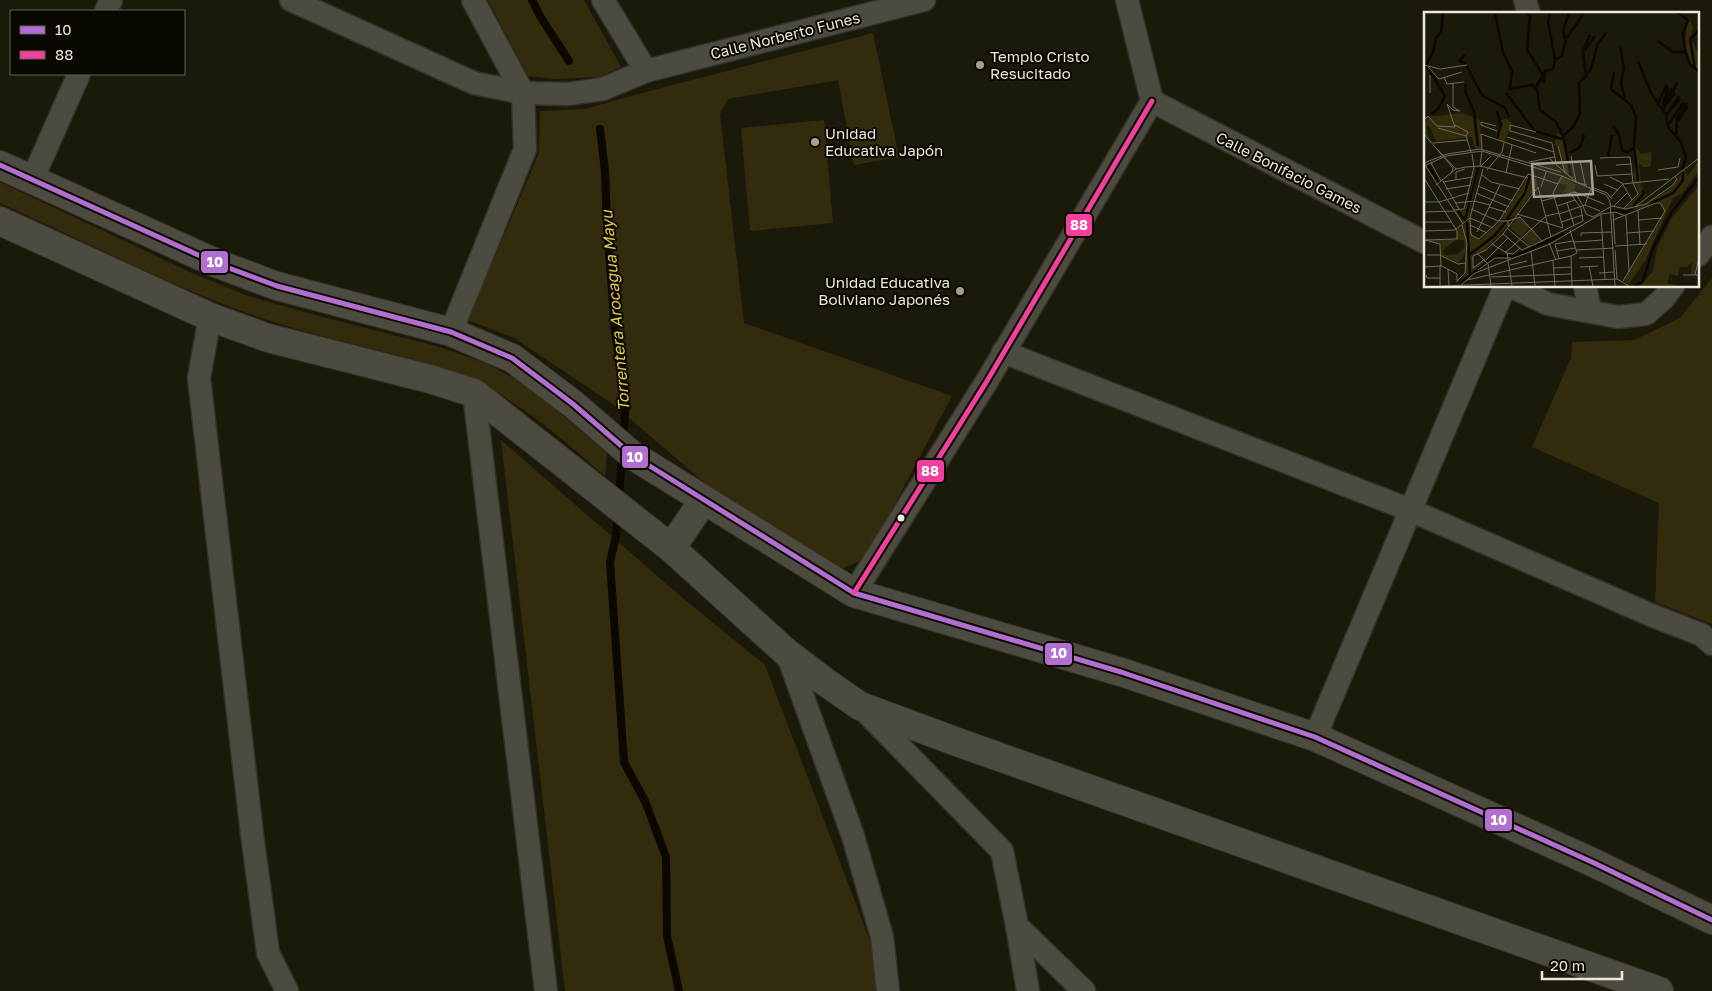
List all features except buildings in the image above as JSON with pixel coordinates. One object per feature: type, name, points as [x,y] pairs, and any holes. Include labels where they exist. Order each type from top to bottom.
[{"type":"street","name":"Calle Norberto Funes","points":[[291,0],[474,83],[523,92],[568,94],[603,89],[646,71],[924,0]]},
{"type":"street","points":[[451,332],[526,149],[523,92],[473,0]]},
{"type":"street","points":[[603,0],[646,71]]},
{"type":"street","points":[[854,593],[1003,352],[1152,101],[1128,0]]},
{"type":"street","points":[[32,180],[79,75]]},
{"type":"street","name":"Calle Bonifacio Games","points":[[1152,101],[1424,242]]},
{"type":"street","points":[[0,165],[218,264],[277,286],[451,332],[512,358],[573,404],[632,455],[854,593],[1121,672],[1315,737],[1592,862],[1712,920]]},
{"type":"street","points":[[0,220],[210,317],[268,338],[430,379],[474,393],[671,548],[787,653],[860,706],[1002,851],[1028,991]]},
{"type":"street","points":[[1700,253],[1712,238]]},
{"type":"street","points":[[1315,737],[1504,288]]},
{"type":"street","points":[[1514,288],[1548,304],[1618,317],[1646,314],[1664,298],[1672,288]]},
{"type":"street","points":[[1585,288],[1590,312]]},
{"type":"street","points":[[210,317],[200,378],[252,834],[268,953],[286,991]]},
{"type":"street","points":[[1003,352],[1410,510],[1651,615],[1702,635],[1712,644]]},
{"type":"street","points":[[474,393],[546,991]]},
{"type":"street","points":[[671,548],[704,500]]},
{"type":"street","points":[[787,653],[853,836],[882,937],[888,991]]},
{"type":"street","points":[[860,706],[1659,991]]},
{"type":"street","points":[[1017,926],[1084,991]]},
{"type":"shaded area","points":[[488,0],[584,0],[621,67],[600,77],[554,79],[528,76]]},
{"type":"shaded area","points":[[873,33],[899,157],[854,165],[838,80],[728,99],[720,114],[744,323],[952,396],[883,526],[863,559],[840,570],[740,513],[614,405],[514,338],[468,320],[539,153],[540,111],[585,109]]},
{"type":"shaded area","points":[[824,120],[833,223],[750,231],[741,128]]},
{"type":"shaded area","points":[[0,182],[192,273],[248,296],[436,346],[486,363],[528,386],[607,453],[605,476],[524,410],[471,379],[422,362],[283,325],[202,295],[0,203]]},
{"type":"shaded area","points":[[1712,278],[1712,624],[1655,602],[1659,503],[1532,447],[1571,358],[1572,342],[1634,340],[1680,318]]},
{"type":"shaded area","points":[[501,440],[679,595],[765,665],[870,941],[876,991],[565,991]]},
{"type":"waterway","name":"Torrentera Arocagua Mayu","points":[[532,0],[569,61]]},
{"type":"waterway","name":"Torrentera Arocagua Mayu","points":[[600,129],[605,171],[615,332],[626,401],[623,438]]},
{"type":"waterway","name":"Torrentera Arocagua Mayu","points":[[619,498],[622,455]]},
{"type":"waterway","name":"Torrentera Arocagua Mayu","points":[[618,515],[616,536],[610,562],[624,762],[645,801],[666,857],[667,936],[679,991]]},
{"type":"transit line","name":"88","points":[[854,593],[987,381],[1152,101]]},
{"type":"transit line","name":"10","points":[[0,165],[218,264],[277,286],[451,332],[512,358],[573,404],[632,455],[854,593],[1121,672],[1315,737],[1592,862],[1712,920]]},
{"type":"place","name":"Templo Cristo Resucitado","points":[[980,65]]},
{"type":"place","name":"Unidad Educativa Japón","points":[[815,142]]},
{"type":"place","name":"Unidad Educativa Boliviano Japonés","points":[[960,291]]}]
